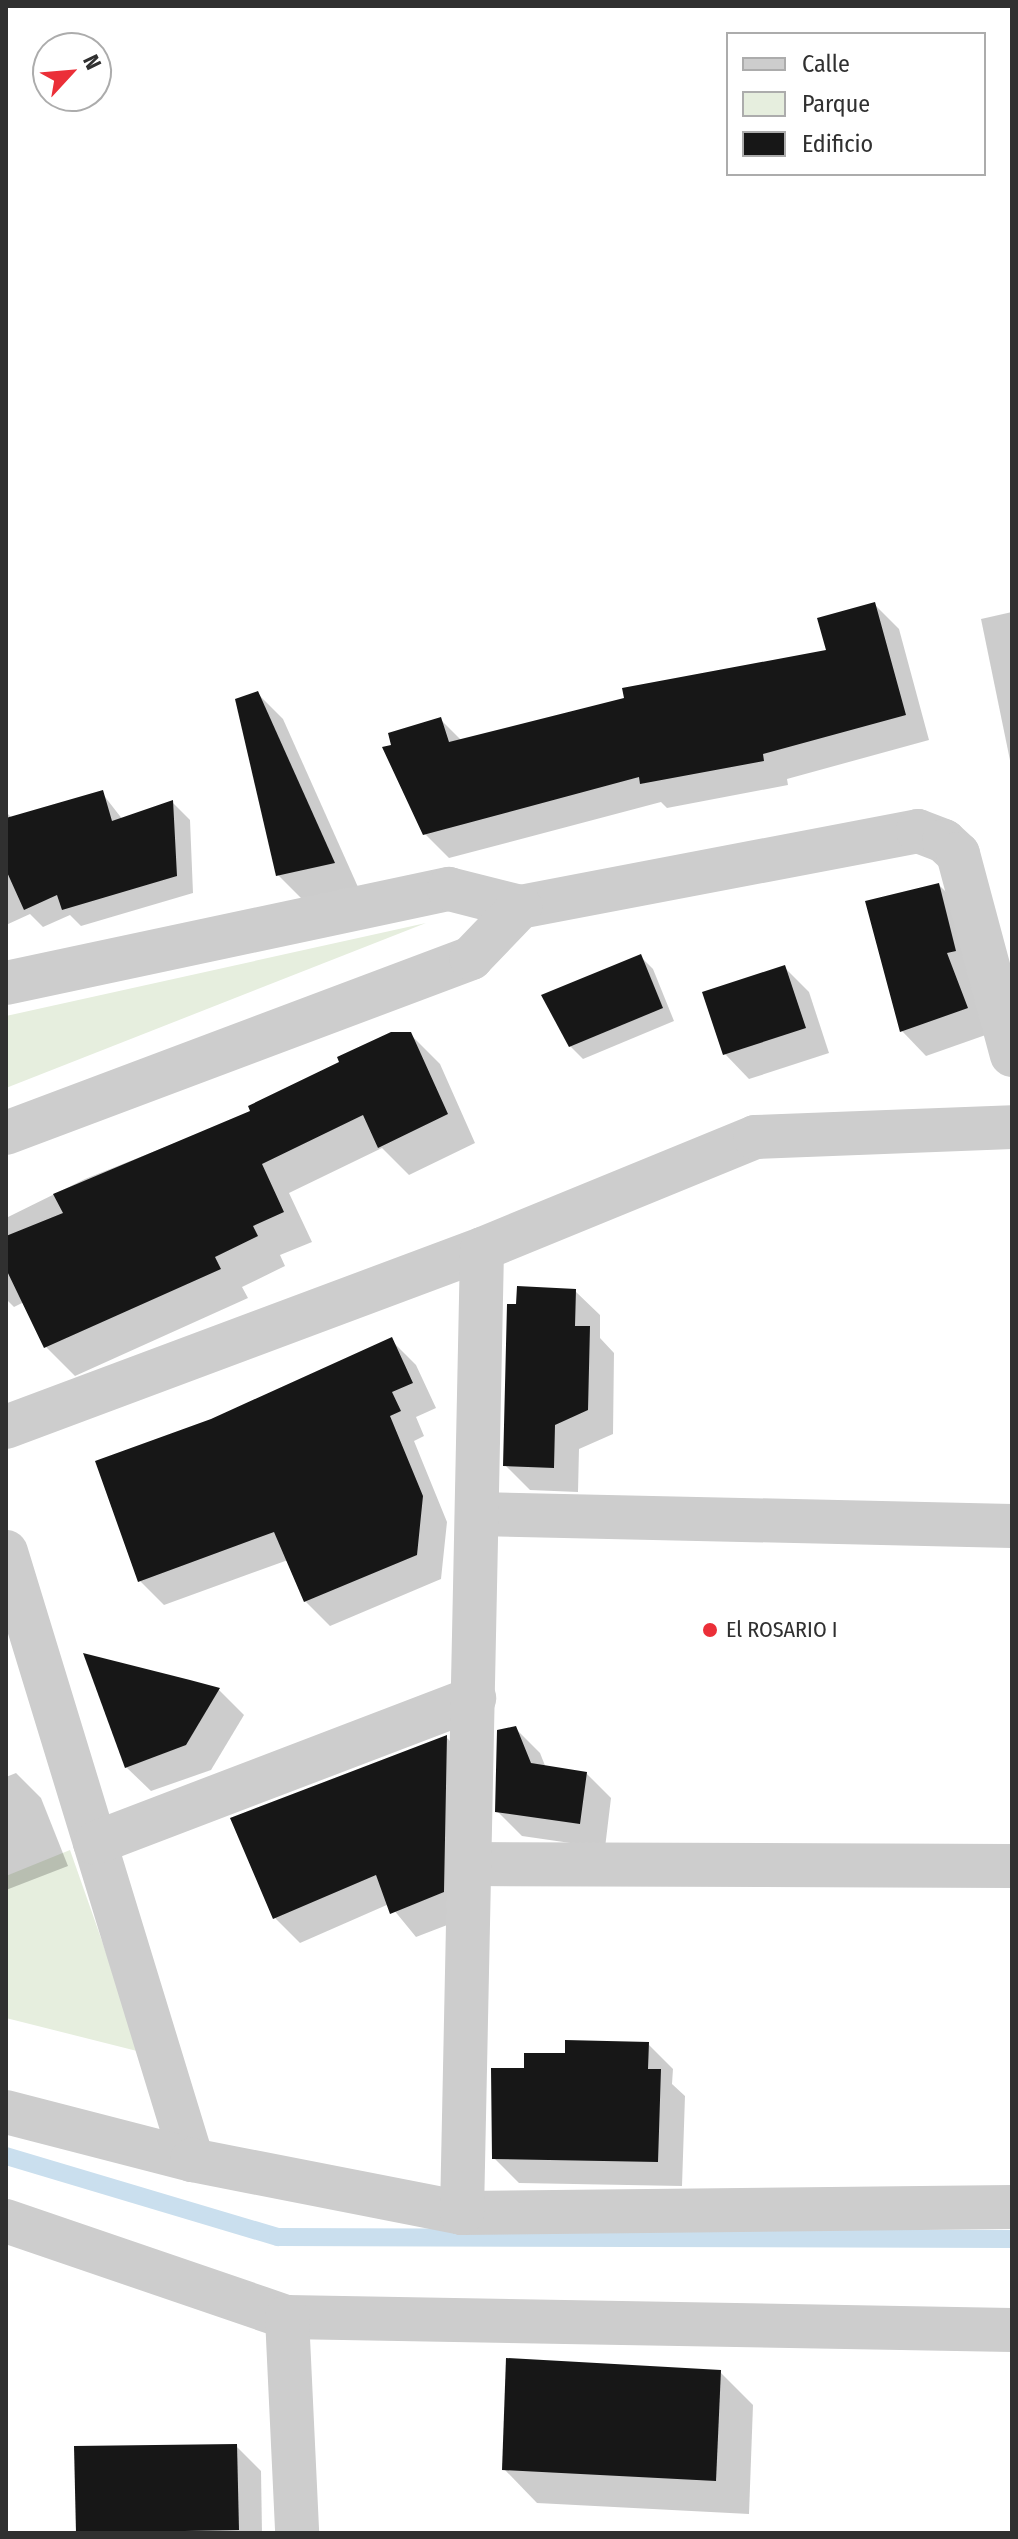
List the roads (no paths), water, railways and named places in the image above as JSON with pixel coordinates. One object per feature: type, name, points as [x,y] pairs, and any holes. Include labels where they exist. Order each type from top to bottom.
[{"type":"street","points":[[6,983],[449,889],[520,907],[918,831],[944,841],[958,854],[1012,1055]]},
{"type":"street","points":[[6,1133],[471,958],[520,907]]},
{"type":"street","points":[[6,1427],[482,1249],[755,1137],[1012,1127]]},
{"type":"street","points":[[462,2213],[482,1249]]},
{"type":"street","points":[[477,1514],[1012,1526]]},
{"type":"street","points":[[6,1552],[192,2160]]},
{"type":"street","points":[[95,1843],[474,1698]]},
{"type":"street","points":[[469,1864],[1012,1866]]},
{"type":"street","points":[[6,2112],[192,2160],[462,2213],[1012,2207]]},
{"type":"street","points":[[6,2221],[287,2317],[1012,2330]]},
{"type":"street","points":[[287,2317],[297,2533]]},
{"type":"waterway","points":[[6,2156],[278,2237],[1012,2239]]},
{"type":"place","name":"El ROSARIO I","points":[[710,1630]]}]
